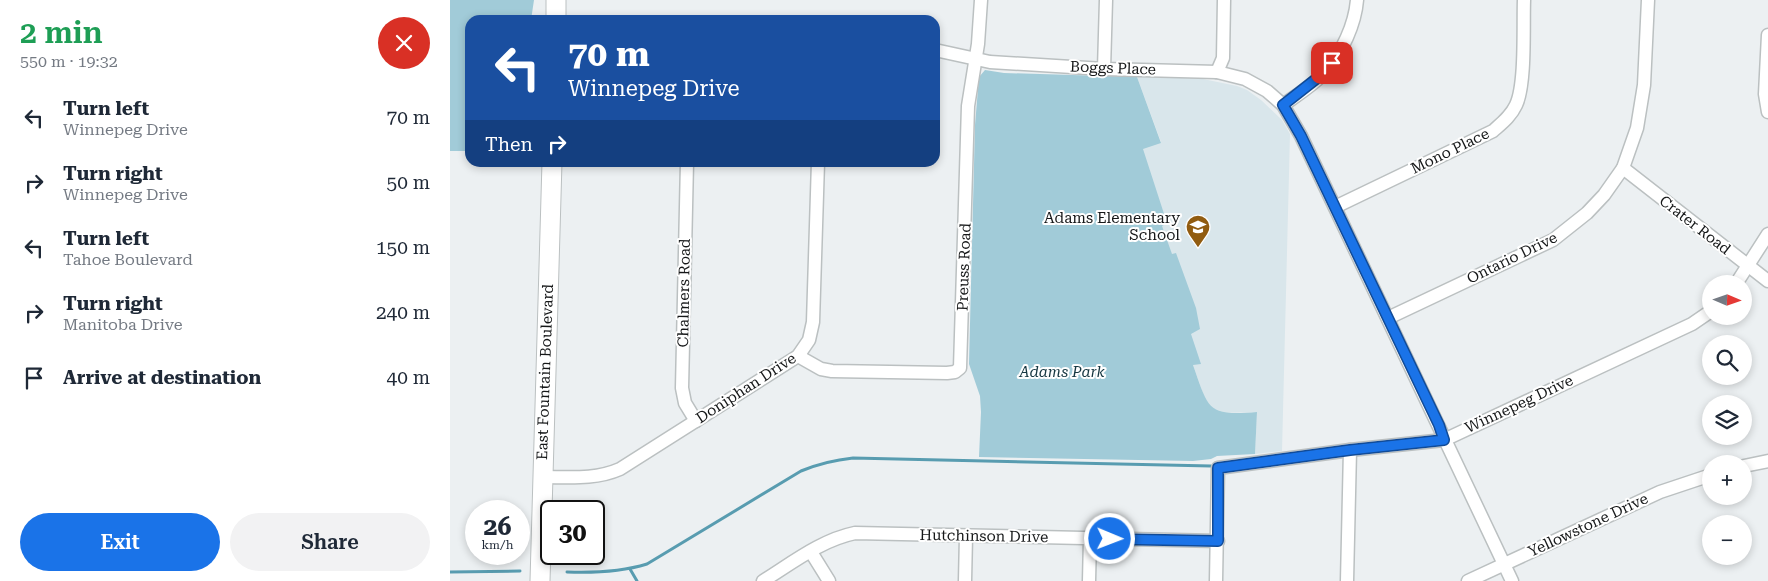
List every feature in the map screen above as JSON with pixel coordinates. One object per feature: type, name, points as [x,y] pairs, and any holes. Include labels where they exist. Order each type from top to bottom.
[{"type":"main road","points":[[556,0],[556,15]]},
{"type":"main road","name":"East Fountain Boulevard","points":[[540,581],[552,167]]},
{"type":"street","name":"Preuss Road","points":[[798,356],[821,369],[832,371],[947,373],[955,372],[960,368],[968,106],[982,0]]},
{"type":"street","points":[[1104,69],[1106,0]]},
{"type":"street","points":[[1217,72],[1223,58],[1224,0]]},
{"type":"street","points":[[1357,0],[1348,34],[1338,54],[1325,72],[1283,105],[1301,136],[1512,581]]},
{"type":"street","name":"Mono Place","points":[[1335,207],[1493,131],[1507,119],[1516,105],[1521,89],[1524,0]]},
{"type":"street","name":"Ontario Drive","points":[[1388,318],[1552,240],[1586,213],[1604,195],[1622,168],[1637,128],[1644,86],[1648,0]]},
{"type":"street","points":[[1768,35],[1765,94],[1768,112]]},
{"type":"street","name":"Boggs Place","points":[[940,51],[990,62],[1104,69],[1217,72],[1244,78],[1267,91],[1283,105]]},
{"type":"street","name":"Chalmers Road","points":[[687,167],[682,388],[685,403],[696,421]]},
{"type":"street","name":"Doniphan Drive","points":[[542,477],[590,477],[620,469],[798,356],[809,340],[813,322],[818,167]]},
{"type":"street","name":"Crater Road","points":[[1622,168],[1768,281]]},
{"type":"street","points":[[1742,275],[1768,234]]},
{"type":"street","name":"Winnepeg Drive","points":[[1216,581],[1218,468],[1350,450],[1444,440],[1692,324],[1702,317]]},
{"type":"street","points":[[1347,581],[1350,450]]},
{"type":"street","points":[[1752,464],[1768,461]]},
{"type":"street","name":"Yellowstone Drive","points":[[1468,581],[1660,492],[1702,478]]},
{"type":"street","name":"Hutchinson Drive","points":[[764,581],[841,536],[855,533],[1218,541]]},
{"type":"street","points":[[965,581],[966,536]]},
{"type":"street","points":[[1089,581],[1090,538]]},
{"type":"street","points":[[812,552],[829,581]]},
{"type":"shaded area","name":"Adams Elementary School","points":[[1137,77],[1198,78],[1237,86],[1247,90],[1261,100],[1282,120],[1290,134],[1282,451],[1255,454],[1257,412],[1226,413],[1214,409],[1206,402],[1193,365],[1140,146],[1161,142]]},
{"type":"green space","points":[[450,0],[534,0],[532,15],[465,15],[465,151],[450,151]]},
{"type":"green space","name":"Adams Park","points":[[985,70],[1004,73],[1137,77],[1161,143],[1143,149],[1167,223],[1162,226],[1172,254],[1176,253],[1196,308],[1200,329],[1191,334],[1201,364],[1193,365],[1207,401],[1212,407],[1228,413],[1257,412],[1255,454],[1217,456],[1211,459],[1193,461],[979,457],[980,396],[969,364],[975,125],[979,77]]},
{"type":"waterway","points":[[567,572],[607,571],[647,564],[801,471],[839,460],[853,458],[1211,466]]},
{"type":"waterway","points":[[630,569],[637,581]]},
{"type":"waterway","points":[[450,572],[520,571]]},
{"type":"place","name":"Adams Elementary School","points":[[1198,248]]},
{"type":"route","points":[[1110,539],[1218,541],[1218,468],[1350,450],[1444,440],[1439,425],[1381,302],[1301,136],[1283,105],[1325,72],[1332,63]]}]
